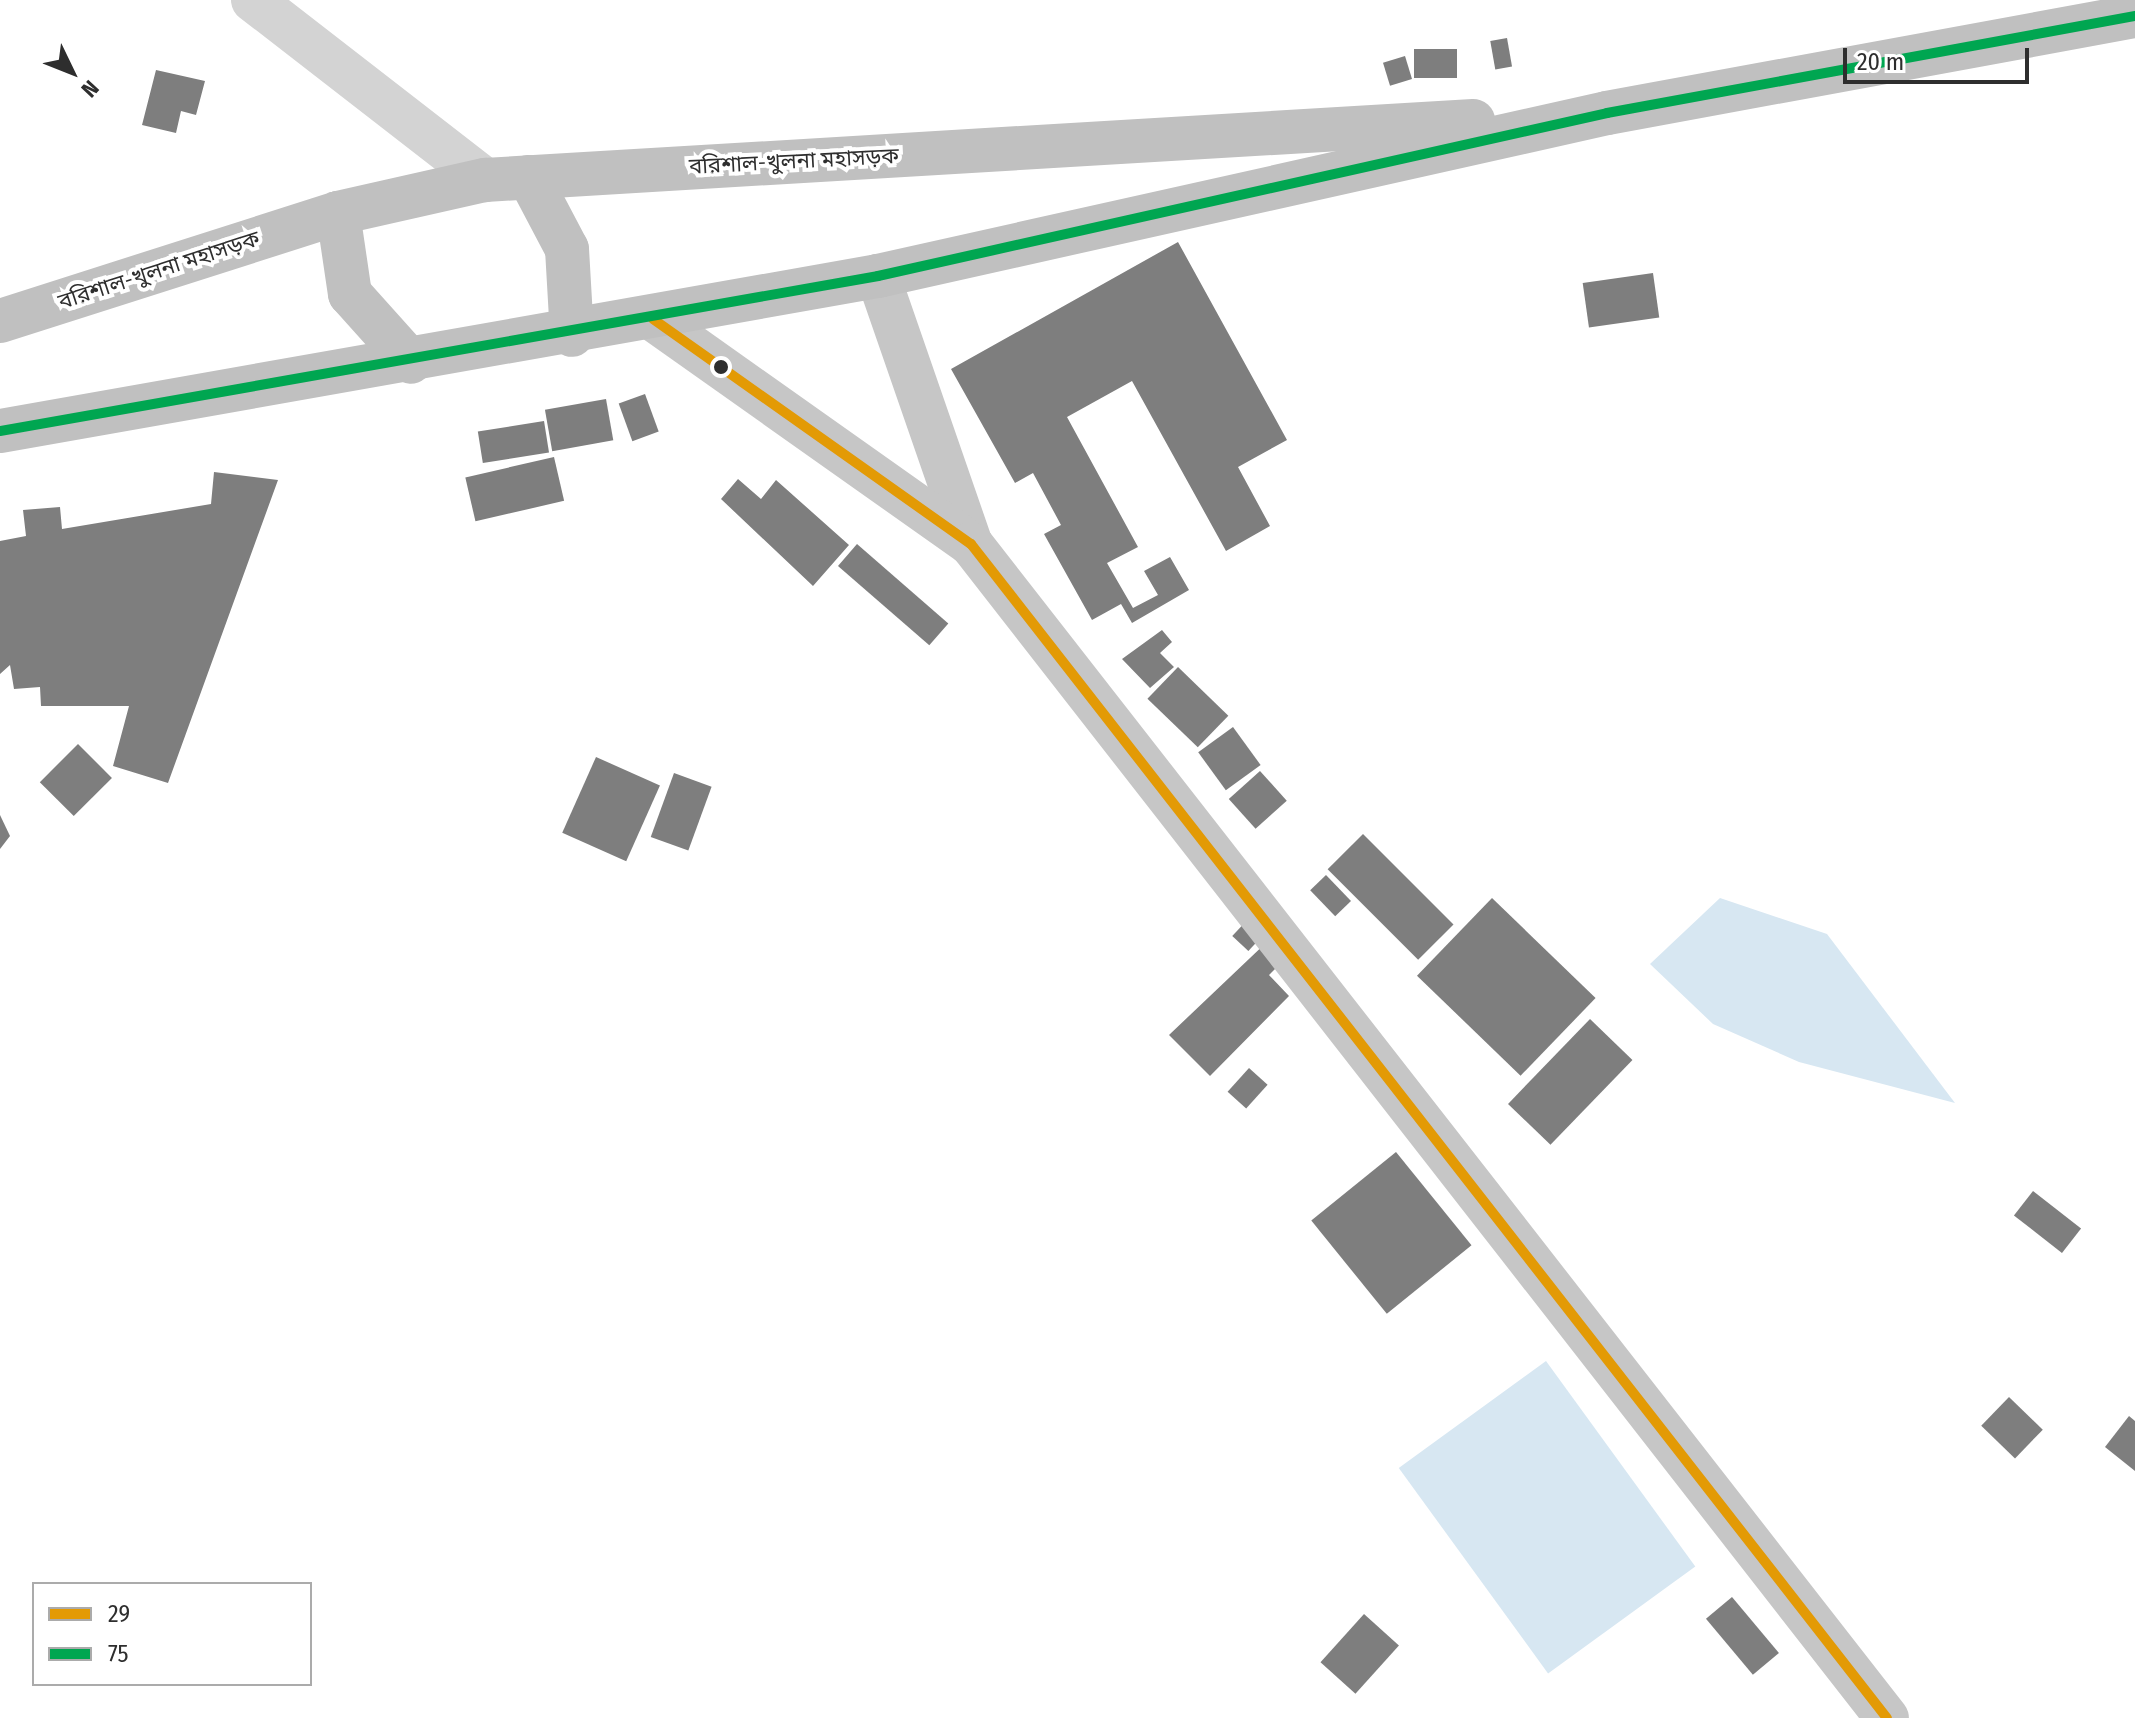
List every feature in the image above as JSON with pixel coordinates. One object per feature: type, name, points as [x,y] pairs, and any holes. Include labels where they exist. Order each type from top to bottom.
[{"type":"highway","name":"বরিশাল-খুলনা মহাসড়ক","points":[[0,431],[572,335],[878,276],[1607,113],[2135,16]]},
{"type":"highway","name":"বরিশাল-খুলনা মহাসড়ক","points":[[0,321],[338,213],[485,180],[1607,113]]},
{"type":"highway","points":[[529,177],[567,249],[572,335]]},
{"type":"highway","points":[[338,213],[350,294],[411,362]]},
{"type":"main road","points":[[878,276],[971,544]]},
{"type":"main road","points":[[653,319],[971,544],[1887,1718]]},
{"type":"street","points":[[253,0],[485,180]]},
{"type":"shaded area","points":[[1720,898],[1827,934],[1955,1103],[1799,1062],[1713,1024],[1650,964]]},
{"type":"shaded area","points":[[1546,1361],[1695,1566],[1548,1673],[1399,1468]]},
{"type":"building","points":[[1507,38],[1512,67],[1495,70],[1490,41]]},
{"type":"building","points":[[1414,49],[1457,49],[1457,78],[1414,78]]},
{"type":"building","points":[[1405,56],[1412,79],[1390,86],[1383,63]]},
{"type":"building","points":[[156,70],[205,81],[196,115],[181,111],[176,133],[142,125]]},
{"type":"building","points":[[1178,242],[1287,440],[1238,467],[1270,526],[1226,551],[1132,381],[1067,417],[1138,547],[1107,563],[1133,608],[1158,595],[1144,571],[1170,557],[1189,590],[1132,623],[1121,604],[1092,620],[1044,534],[1061,525],[1033,473],[1015,483],[951,369]]},
{"type":"building","points":[[1653,273],[1659,318],[1589,327],[1583,283]]},
{"type":"building","points":[[645,394],[659,432],[632,441],[619,404]]},
{"type":"building","points":[[606,399],[613,440],[552,451],[545,410]]},
{"type":"building","points":[[544,421],[549,453],[483,463],[478,431]]},
{"type":"building","points":[[554,457],[564,501],[475,521],[465,477]]},
{"type":"building","points":[[214,472],[278,480],[168,783],[113,766],[129,706],[41,706],[40,687],[14,689],[10,665],[0,674],[0,541],[26,536],[23,510],[60,507],[62,529],[211,504]]},
{"type":"building","points":[[738,479],[761,499],[776,480],[849,545],[813,586],[721,499]]},
{"type":"building","points":[[857,544],[948,623],[929,645],[838,566]]},
{"type":"building","points":[[1162,630],[1172,642],[1160,653],[1174,667],[1150,688],[1122,659]]},
{"type":"building","points":[[1178,667],[1228,716],[1198,747],[1147,699]]},
{"type":"building","points":[[1233,727],[1261,765],[1226,790],[1198,752]]},
{"type":"building","points":[[78,744],[112,778],[74,816],[40,782]]},
{"type":"building","points":[[596,757],[660,785],[626,861],[562,833]]},
{"type":"building","points":[[1260,771],[1287,801],[1256,829],[1229,799]]},
{"type":"building","points":[[674,773],[712,787],[688,851],[651,837]]},
{"type":"building","points":[[0,815],[10,836],[0,849]]},
{"type":"building","points":[[1363,834],[1454,925],[1418,960],[1328,869]]},
{"type":"building","points":[[1326,875],[1351,901],[1335,916],[1310,890]]},
{"type":"building","points":[[1492,898],[1596,998],[1521,1076],[1417,976]]},
{"type":"building","points":[[1250,917],[1266,932],[1248,951],[1232,936]]},
{"type":"building","points":[[1270,939],[1287,957],[1269,975],[1289,996],[1210,1076],[1169,1035]]},
{"type":"building","points":[[1590,1019],[1632,1060],[1550,1145],[1508,1104]]},
{"type":"building","points":[[1249,1068],[1268,1085],[1246,1109],[1228,1092]]},
{"type":"building","points":[[1396,1152],[1472,1245],[1387,1314],[1311,1221]]},
{"type":"building","points":[[2033,1191],[2081,1229],[2062,1253],[2014,1215]]},
{"type":"building","points":[[2009,1397],[2043,1430],[2015,1458],[1981,1426]]},
{"type":"building","points":[[2129,1416],[2135,1421],[2135,1471],[2105,1447]]},
{"type":"building","points":[[1732,1597],[1779,1653],[1753,1675],[1706,1619]]},
{"type":"building","points":[[1364,1614],[1399,1645],[1355,1694],[1321,1662]]},
{"type":"transit line","name":"75","points":[[0,431],[878,276],[1607,113],[2135,16]]},
{"type":"transit line","name":"29","points":[[653,319],[971,544],[1887,1718]]}]
